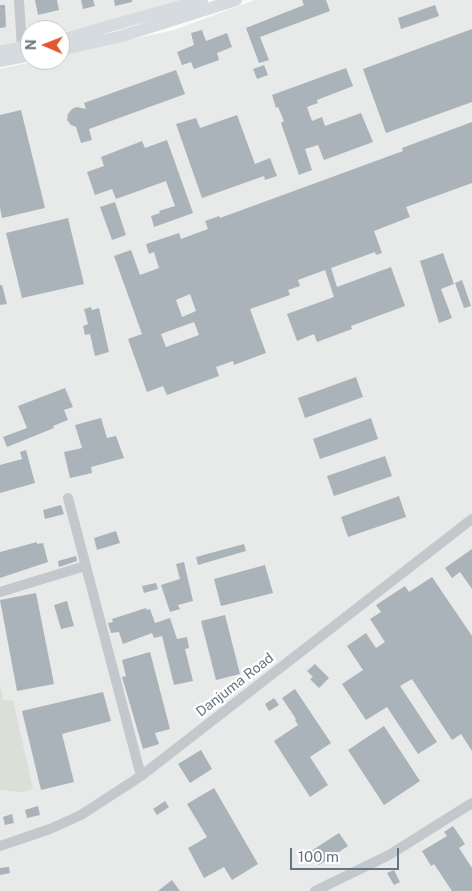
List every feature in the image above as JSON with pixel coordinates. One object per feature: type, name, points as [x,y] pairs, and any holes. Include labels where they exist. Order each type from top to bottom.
[{"type":"main road","points":[[70,37],[202,0]]},
{"type":"main road","points":[[70,48],[122,36],[236,0]]},
{"type":"main road","points":[[0,52],[20,51]]},
{"type":"main road","points":[[0,61],[20,53]]},
{"type":"street","points":[[19,0],[22,20]]},
{"type":"street","points":[[68,498],[84,566],[140,776]]},
{"type":"street","name":"Danjuma Road","points":[[0,846],[50,829],[80,815],[140,776],[472,519]]},
{"type":"street","points":[[0,592],[84,566]]},
{"type":"street","points":[[315,891],[389,855],[472,802]]},
{"type":"shaded area","points":[[0,0],[180,0],[70,31],[70,20],[20,20],[20,41],[0,45]]},
{"type":"shaded area","points":[[255,0],[472,0],[472,891],[0,891],[0,69],[20,64],[20,70],[70,70],[70,53],[174,30]]},
{"type":"shaded area","points":[[0,685],[3,699],[13,700],[33,789],[22,792],[0,790]]},
{"type":"building","points":[[35,0],[57,0],[59,10],[38,15]]},
{"type":"building","points":[[81,0],[93,0],[95,6],[83,9]]},
{"type":"building","points":[[114,0],[132,0],[132,2],[115,6]]},
{"type":"building","points":[[302,0],[326,0],[330,11],[260,37],[269,60],[259,63],[246,28],[304,5]]},
{"type":"building","points":[[0,5],[5,5],[6,27],[0,28]]},
{"type":"building","points":[[435,5],[439,16],[401,29],[398,18]]},
{"type":"building","points":[[472,29],[472,102],[386,133],[363,69]]},
{"type":"building","points":[[202,30],[206,41],[227,33],[232,47],[217,53],[219,60],[194,69],[191,62],[182,65],[177,52],[194,45],[191,33]]},
{"type":"building","points":[[264,65],[268,75],[257,79],[253,69]]},
{"type":"building","points":[[346,68],[353,86],[317,100],[318,103],[307,107],[312,121],[322,117],[325,126],[361,113],[373,142],[324,160],[318,145],[305,149],[312,170],[299,175],[281,123],[284,121],[278,107],[276,108],[272,95]]},
{"type":"building","points":[[176,70],[185,94],[89,129],[92,140],[81,143],[76,127],[67,120],[68,114],[72,109],[77,107],[86,109],[84,103]]},
{"type":"building","points":[[21,110],[45,208],[2,218],[0,208],[0,115]]},
{"type":"building","points":[[237,115],[255,164],[270,158],[277,176],[265,180],[264,176],[202,198],[176,124],[196,118],[200,128]]},
{"type":"building","points":[[472,122],[472,183],[406,207],[410,217],[374,231],[382,253],[376,255],[375,252],[331,268],[337,287],[391,267],[405,306],[351,326],[352,329],[317,342],[314,334],[297,341],[287,314],[334,297],[325,270],[298,280],[300,286],[288,290],[290,295],[250,309],[266,353],[234,365],[233,361],[216,367],[219,376],[167,395],[163,386],[147,392],[128,339],[142,334],[114,256],[131,250],[140,275],[159,268],[154,252],[149,254],[146,244],[179,233],[181,239],[208,229],[205,221],[219,216],[220,218],[403,151],[402,148]],"holes":[[[190,294],[196,311],[182,317],[176,300]],[[194,322],[199,335],[166,347],[161,334]]]},
{"type":"building","points":[[167,140],[193,213],[154,227],[151,216],[160,213],[159,211],[175,206],[166,181],[116,199],[112,189],[95,195],[87,172],[104,166],[101,157],[142,141],[145,148]]},
{"type":"building","points":[[115,202],[126,235],[112,240],[100,207]]},
{"type":"building","points":[[68,218],[84,284],[22,298],[6,233]]},
{"type":"building","points":[[443,253],[454,284],[441,289],[452,318],[439,323],[420,261]]},
{"type":"building","points":[[462,280],[471,306],[464,308],[455,283]]},
{"type":"building","points":[[0,285],[2,285],[7,304],[0,305]]},
{"type":"building","points":[[91,307],[92,310],[99,308],[109,352],[95,356],[90,334],[85,335],[83,326],[88,324],[84,309]]},
{"type":"building","points":[[356,377],[363,397],[305,418],[298,398]]},
{"type":"building","points":[[65,388],[73,407],[64,410],[68,420],[53,426],[54,428],[7,447],[3,437],[27,428],[18,406]]},
{"type":"building","points":[[101,418],[107,438],[116,436],[124,458],[91,467],[92,473],[70,478],[64,452],[82,448],[75,425]]},
{"type":"building","points":[[371,418],[378,439],[320,459],[313,439]]},
{"type":"building","points":[[26,450],[35,483],[0,493],[0,465],[22,459],[20,452]]},
{"type":"building","points":[[385,456],[392,476],[334,496],[327,476]]},
{"type":"building","points":[[399,496],[406,517],[348,537],[341,517]]},
{"type":"building","points":[[61,505],[64,514],[45,519],[43,510]]},
{"type":"building","points":[[116,531],[120,543],[97,550],[94,538]]},
{"type":"building","points":[[37,542],[37,544],[43,543],[48,562],[0,578],[0,552]]},
{"type":"building","points":[[244,544],[246,551],[198,565],[196,557]]},
{"type":"building","points":[[472,549],[472,589],[460,572],[452,578],[445,568]]},
{"type":"building","points":[[76,556],[77,561],[59,567],[58,561]]},
{"type":"building","points":[[184,562],[193,601],[178,605],[180,609],[170,612],[161,585],[180,579],[176,564]]},
{"type":"building","points":[[265,565],[273,593],[221,606],[214,579]]},
{"type":"building","points":[[432,577],[472,636],[472,751],[461,734],[452,740],[412,679],[400,686],[437,742],[418,754],[387,707],[366,720],[342,684],[363,670],[347,646],[366,633],[376,648],[385,642],[370,619],[381,612],[376,605],[405,586],[409,592]]},
{"type":"building","points":[[156,583],[158,589],[144,593],[142,586]]},
{"type":"building","points":[[36,593],[54,684],[17,691],[0,600]]},
{"type":"building","points":[[67,601],[74,626],[61,629],[54,605]]},
{"type":"building","points":[[146,608],[147,610],[150,609],[155,623],[170,618],[177,639],[187,637],[189,648],[185,649],[193,681],[174,685],[162,636],[154,638],[152,633],[123,644],[119,632],[111,633],[108,623],[113,622],[112,619]]},
{"type":"building","points":[[225,615],[240,674],[216,680],[201,621]]},
{"type":"building","points":[[150,652],[170,729],[155,733],[159,744],[143,749],[122,677],[126,676],[122,660]]},
{"type":"building","points":[[315,664],[329,678],[319,688],[310,679],[313,677],[307,671]]},
{"type":"building","points":[[295,689],[331,743],[310,757],[328,785],[310,797],[274,741],[298,725],[282,698]]},
{"type":"building","points":[[103,692],[111,721],[62,734],[74,782],[41,790],[22,711]]},
{"type":"building","points":[[274,698],[279,705],[269,711],[265,704]]},
{"type":"building","points":[[384,726],[420,781],[384,805],[348,750]]},
{"type":"building","points":[[201,750],[212,769],[190,783],[178,764]]},
{"type":"building","points":[[214,788],[258,864],[232,880],[224,867],[204,878],[188,848],[207,837],[187,804]]},
{"type":"building","points":[[165,801],[169,807],[157,815],[153,809]]},
{"type":"building","points":[[38,806],[40,815],[27,818],[25,810]]},
{"type":"building","points":[[12,814],[14,823],[5,825],[3,817]]},
{"type":"building","points":[[453,826],[465,844],[459,848],[472,868],[472,891],[452,891],[434,864],[431,866],[422,851],[447,836],[444,832]]},
{"type":"building","points":[[339,833],[348,846],[319,865],[311,851]]},
{"type":"building","points":[[9,867],[10,873],[0,875],[0,868]]},
{"type":"building","points":[[394,870],[400,882],[394,885],[387,873]]},
{"type":"building","points":[[172,880],[180,891],[158,891]]}]
